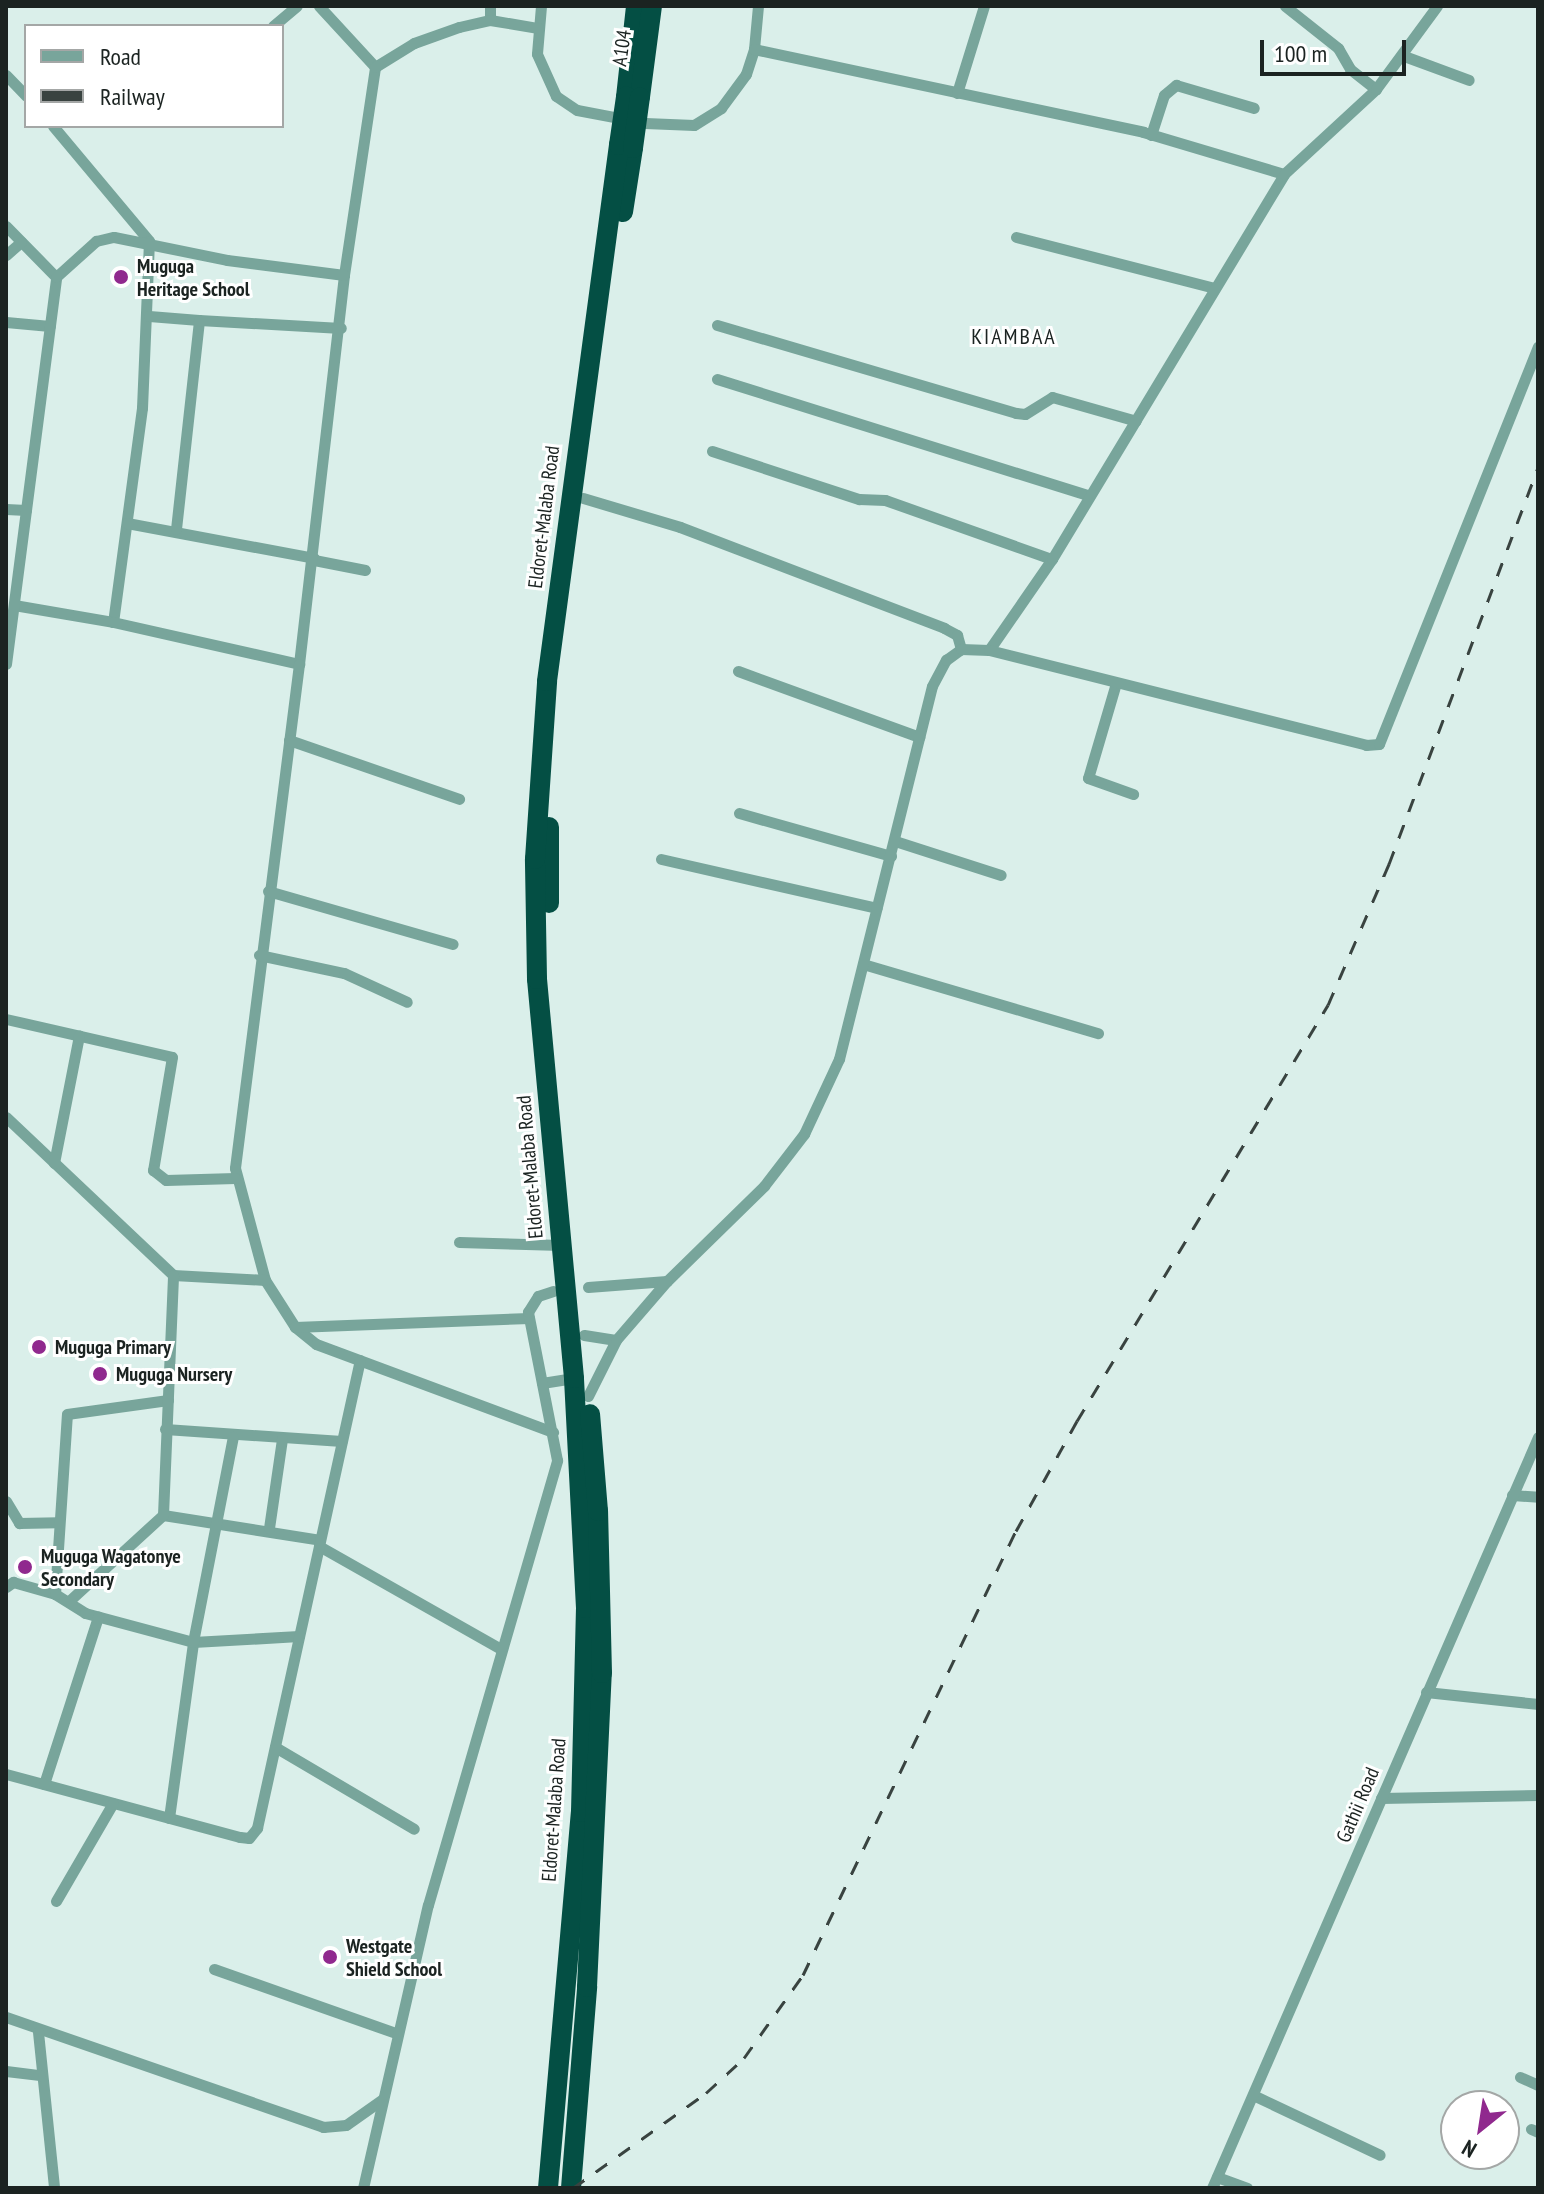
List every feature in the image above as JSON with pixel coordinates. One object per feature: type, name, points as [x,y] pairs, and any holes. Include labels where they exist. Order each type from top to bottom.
[{"type":"highway","points":[[626,146],[633,97],[636,6]]},
{"type":"highway","name":"A104","points":[[633,97],[652,6]]},
{"type":"highway","name":"Eldoret-Malaba Road","points":[[571,2181],[588,1972],[602,1673],[598,1511],[584,1335],[559,1101],[549,860],[554,724],[626,146]]},
{"type":"highway","name":"Eldoret-Malaba Road","points":[[548,2188],[581,1812],[586,1675],[574,1378],[537,979],[539,754],[626,146]]},
{"type":"street","points":[[275,24],[297,6]]},
{"type":"street","points":[[319,6],[375,67]]},
{"type":"street","points":[[490,6],[490,20]]},
{"type":"street","points":[[541,6],[538,28],[542,73],[556,96],[577,110],[645,123],[694,125],[721,108],[746,74],[754,49],[758,6]]},
{"type":"street","points":[[957,93],[984,6]]},
{"type":"street","points":[[1285,6],[1338,48],[1350,69],[1376,89]]},
{"type":"street","points":[[989,650],[1052,559],[1284,174],[1376,89],[1404,56],[1437,6]]},
{"type":"street","points":[[538,28],[490,20],[414,43],[375,67],[344,275],[341,328],[314,559],[259,955],[235,1178],[265,1280],[295,1327],[316,1344],[553,1432]]},
{"type":"street","points":[[754,49],[1151,135],[1284,174]]},
{"type":"street","points":[[1404,56],[1469,80]]},
{"type":"street","points":[[6,75],[24,94]]},
{"type":"street","points":[[1151,135],[1166,90],[1176,85],[1254,108]]},
{"type":"street","points":[[55,128],[149,241],[149,316],[113,622]]},
{"type":"street","points":[[6,226],[56,277]]},
{"type":"street","points":[[1016,237],[1214,288]]},
{"type":"street","points":[[6,664],[56,277],[104,238],[149,241],[227,260],[344,275]]},
{"type":"street","points":[[6,255],[21,242]]},
{"type":"street","points":[[149,316],[341,328]]},
{"type":"street","points":[[176,529],[199,320]]},
{"type":"street","points":[[6,322],[50,326]]},
{"type":"street","points":[[717,325],[1016,413],[1025,414],[1052,397],[1136,421]]},
{"type":"street","points":[[588,1396],[616,1340],[667,1281],[764,1186],[804,1134],[839,1059],[938,671],[961,649],[989,650],[1366,745],[1379,744],[1538,347]]},
{"type":"street","points":[[717,379],[1088,495]]},
{"type":"street","points":[[712,451],[859,499],[885,500],[1052,559]]},
{"type":"street","points":[[583,498],[680,527],[930,622],[952,631],[961,649]]},
{"type":"street","points":[[6,509],[26,510]]},
{"type":"street","points":[[127,523],[176,529],[365,570]]},
{"type":"street","points":[[14,605],[113,622],[299,664]]},
{"type":"street","points":[[738,671],[919,737]]},
{"type":"street","points":[[1116,683],[1088,778],[1133,794]]},
{"type":"street","points":[[289,740],[459,799]]},
{"type":"street","points":[[739,813],[891,856]]},
{"type":"street","points":[[895,841],[1001,875]]},
{"type":"street","points":[[661,859],[877,908]]},
{"type":"street","points":[[268,891],[453,944]]},
{"type":"street","points":[[259,955],[344,973],[407,1002]]},
{"type":"street","points":[[863,964],[1098,1033]]},
{"type":"street","points":[[6,1019],[174,1060],[154,1159],[158,1178],[235,1178]]},
{"type":"street","points":[[54,1163],[79,1035]]},
{"type":"street","points":[[6,1117],[173,1275],[265,1280]]},
{"type":"street","points":[[459,1242],[561,1245]]},
{"type":"street","points":[[69,1601],[163,1515],[173,1275]]},
{"type":"street","points":[[588,1287],[667,1281]]},
{"type":"street","points":[[363,2188],[396,2033],[501,1649],[557,1460],[529,1318],[538,1296],[553,1291]]},
{"type":"street","points":[[295,1327],[529,1318]]},
{"type":"street","points":[[584,1335],[616,1340]]},
{"type":"street","points":[[6,1774],[249,1838],[257,1828],[360,1360]]},
{"type":"street","points":[[542,1383],[574,1378]]},
{"type":"street","points":[[55,1594],[67,1414],[168,1400]]},
{"type":"street","points":[[165,1429],[233,1437],[342,1441]]},
{"type":"street","points":[[169,1818],[193,1642],[233,1437]]},
{"type":"street","name":"Gathii Road","points":[[1215,2182],[1538,1437]]},
{"type":"street","points":[[269,1528],[282,1439]]},
{"type":"street","points":[[1512,1495],[1538,1497]]},
{"type":"street","points":[[6,1501],[19,1523]]},
{"type":"street","points":[[163,1515],[215,1525],[269,1528],[320,1543],[501,1649]]},
{"type":"street","points":[[6,1525],[58,1522]]},
{"type":"street","points":[[6,1587],[13,1582],[55,1594],[98,1617],[193,1642],[299,1636]]},
{"type":"street","points":[[44,1784],[98,1617]]},
{"type":"street","points":[[1426,1692],[1538,1704]]},
{"type":"street","points":[[275,1747],[414,1829]]},
{"type":"street","points":[[1381,1798],[1538,1795]]},
{"type":"street","points":[[56,1901],[113,1803]]},
{"type":"street","points":[[214,1969],[396,2033]]},
{"type":"street","points":[[6,2017],[38,2032],[323,2127],[346,2125],[383,2099]]},
{"type":"street","points":[[38,2032],[54,2188]]},
{"type":"street","points":[[6,2071],[40,2075]]},
{"type":"street","points":[[1520,2077],[1538,2085]]},
{"type":"street","points":[[1253,2095],[1380,2155]]},
{"type":"street","points":[[1215,2182],[1247,2188]]},
{"type":"railway","points":[[573,2188],[706,2093],[744,2058],[803,1975],[1016,1531],[1077,1421],[1328,1005],[1389,864],[1538,467]]},
{"type":"place","name":"Muguga Heritage School","points":[[121,277]]},
{"type":"place","name":"Muguga Primary","points":[[39,1347]]},
{"type":"place","name":"Muguga Nursery","points":[[100,1374]]},
{"type":"place","name":"Muguga Wagatonye Secondary","points":[[25,1567]]},
{"type":"place","name":"Westgate Shield School","points":[[330,1957]]},
{"type":"district","name":"KIAMBAA","points":[[1014,337]]}]
